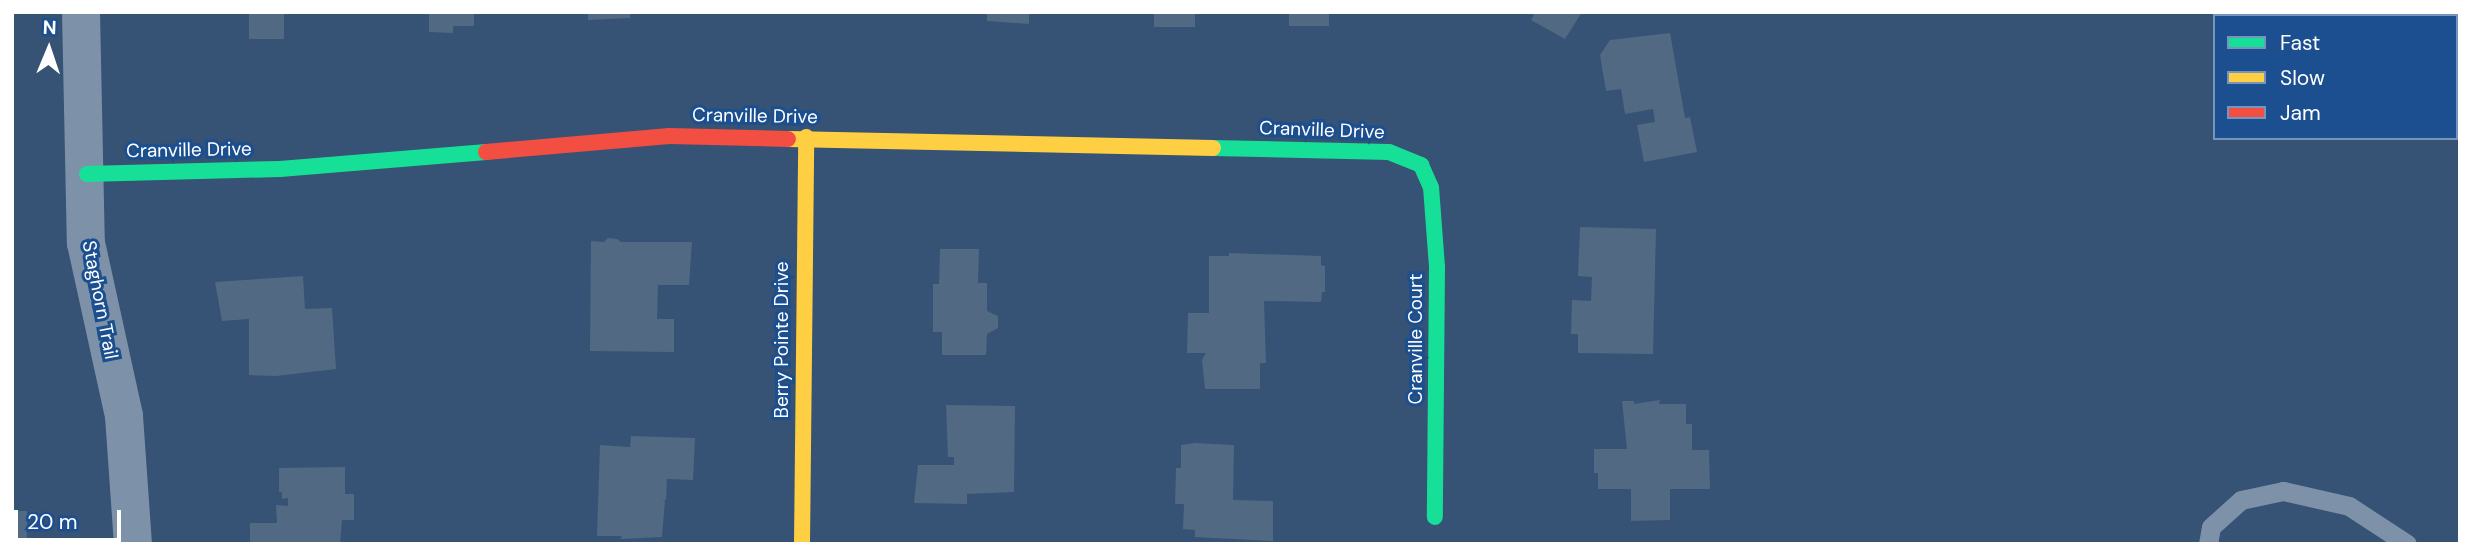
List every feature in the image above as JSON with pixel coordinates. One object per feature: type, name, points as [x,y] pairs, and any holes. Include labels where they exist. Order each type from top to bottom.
[{"type":"street","name":"Staghorn Trail","points":[[81,12],[87,174],[86,243],[124,416],[133,544]]},
{"type":"street","name":"Cranville Drive","points":[[87,174],[280,169],[669,135],[1389,152],[1421,165]]},
{"type":"street","name":"Berry Pointe Drive","points":[[802,544],[806,137]]},
{"type":"street","name":"Cranville Court","points":[[1421,165],[1432,187],[1437,267],[1435,517]]},
{"type":"lane","points":[[2208,544],[2211,527],[2241,500],[2283,491],[2349,506],[2407,544]]},
{"type":"building","points":[[249,12],[284,12],[284,39],[249,39]]},
{"type":"building","points":[[429,12],[474,12],[474,26],[453,26],[453,33],[429,32]]},
{"type":"building","points":[[588,12],[630,12],[630,18],[588,20]]},
{"type":"building","points":[[987,12],[1029,12],[1029,24],[987,21]]},
{"type":"building","points":[[1154,12],[1195,12],[1195,27],[1154,27]]},
{"type":"building","points":[[1289,12],[1329,12],[1329,26],[1289,26]]},
{"type":"building","points":[[1530,12],[1582,12],[1565,39],[1531,20],[1534,15]]},
{"type":"building","points":[[1670,33],[1685,118],[1690,117],[1697,152],[1644,162],[1637,125],[1655,122],[1653,109],[1625,114],[1621,89],[1606,91],[1600,55],[1610,40]]},
{"type":"building","points":[[1580,227],[1656,229],[1653,354],[1578,353],[1578,334],[1571,334],[1572,300],[1591,301],[1592,277],[1578,276]]},
{"type":"building","points":[[608,238],[621,242],[692,242],[689,285],[658,285],[657,319],[674,319],[674,352],[590,351],[591,241],[604,242]]},
{"type":"building","points":[[940,249],[979,249],[978,283],[987,283],[987,311],[998,316],[998,328],[987,334],[986,355],[942,355],[942,332],[933,332],[933,284],[939,284]]},
{"type":"building","points":[[1229,253],[1321,256],[1321,265],[1325,266],[1325,292],[1322,292],[1321,302],[1264,301],[1266,363],[1260,363],[1260,389],[1205,389],[1202,360],[1206,353],[1187,353],[1188,313],[1209,313],[1209,256],[1229,256]]},
{"type":"building","points":[[303,276],[305,309],[332,308],[336,369],[276,376],[249,375],[249,319],[222,321],[215,282]]},
{"type":"building","points":[[1660,400],[1659,404],[1686,404],[1686,424],[1692,424],[1692,450],[1709,450],[1710,489],[1670,489],[1670,520],[1631,521],[1631,489],[1598,489],[1598,473],[1594,473],[1594,449],[1627,449],[1622,401],[1634,401],[1634,404]]},
{"type":"building","points":[[946,405],[1015,406],[1014,492],[967,494],[967,504],[914,503],[918,465],[954,465],[954,457],[948,457]]},
{"type":"building","points":[[631,436],[695,438],[693,480],[667,479],[666,500],[662,500],[665,501],[662,537],[620,539],[622,536],[597,536],[600,445],[630,447]]},
{"type":"building","points":[[1181,445],[1234,445],[1233,500],[1273,501],[1273,541],[1195,537],[1195,530],[1183,529],[1184,504],[1175,504],[1176,468],[1181,468]]},
{"type":"building","points":[[345,467],[345,494],[354,494],[354,520],[342,520],[340,544],[250,544],[250,523],[277,523],[276,505],[288,506],[288,498],[282,499],[282,492],[279,492],[279,468]]},
{"type":"building","points":[[12,511],[27,511],[27,544],[12,544]]},
{"type":"traffic: fast","points":[[1213,148],[1389,152],[1421,165],[1431,187],[1437,267],[1435,517]]},
{"type":"traffic: fast","points":[[87,174],[280,169],[486,152]]},
{"type":"traffic: slow","points":[[802,544],[806,137]]},
{"type":"traffic: slow","points":[[788,139],[1213,148]]},
{"type":"traffic: jam","points":[[486,152],[669,136],[788,139]]}]
